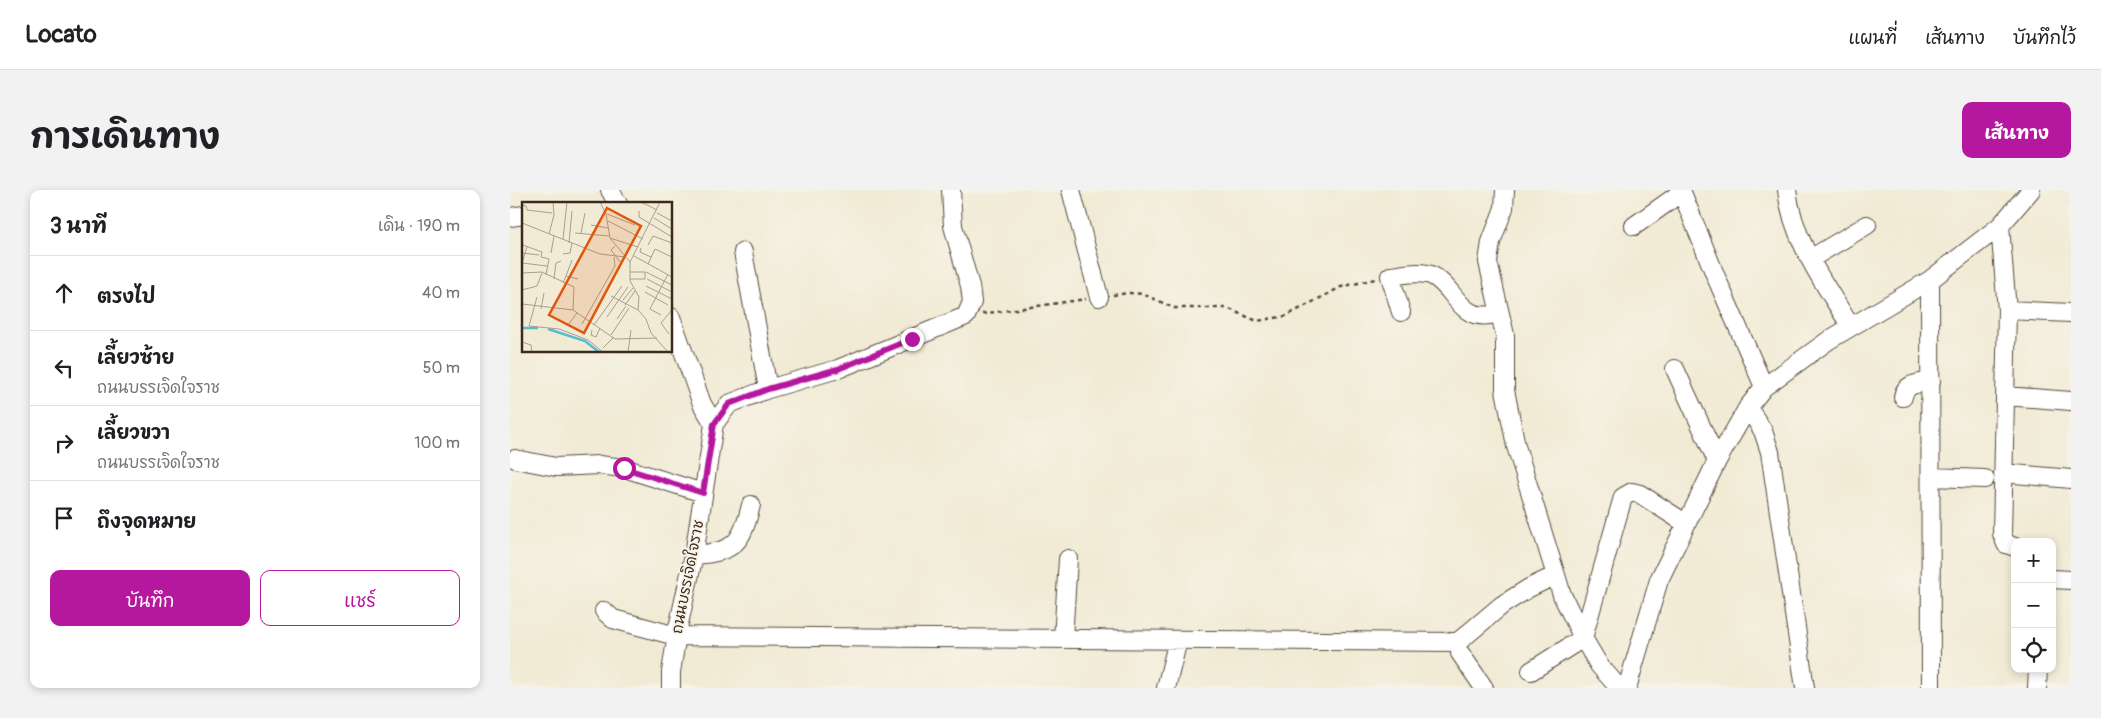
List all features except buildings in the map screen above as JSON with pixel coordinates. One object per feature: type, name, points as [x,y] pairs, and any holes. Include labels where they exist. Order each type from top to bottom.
[{"type":"street","points":[[610,190],[617,202]]},
{"type":"street","points":[[951,190],[953,226],[970,286],[972,302],[966,316]]},
{"type":"street","points":[[1071,190],[1099,297]]},
{"type":"street","points":[[1505,190],[1504,208],[1491,242],[1488,262],[1504,335],[1505,390],[1516,446],[1562,595],[1583,638],[1599,665],[1619,688]]},
{"type":"street","points":[[1787,190],[1789,209],[1802,245],[1851,327]]},
{"type":"street","points":[[1627,688],[1659,580],[1685,523],[1717,461],[1748,407],[1764,387],[1829,340],[1930,280],[2000,226],[2031,190]]},
{"type":"street","points":[[1634,226],[1681,191],[1764,387]]},
{"type":"street","points":[[1810,259],[1868,225]]},
{"type":"street","points":[[2000,226],[2007,310],[2002,534],[2006,544],[2011,546]]},
{"type":"street","points":[[743,252],[768,389]]},
{"type":"street","points":[[1401,312],[1390,276],[1422,274],[1432,276],[1466,309],[1477,315],[1488,316],[1499,313]]},
{"type":"street","points":[[1930,280],[1931,688]]},
{"type":"street","points":[[2007,310],[2071,313]]},
{"type":"street","name":"ถนนบรรเจิดใจราช","points":[[671,688],[671,672],[676,636],[694,555],[714,424],[729,404],[768,389],[838,369],[966,316]]},
{"type":"street","points":[[672,325],[676,353],[714,424]]},
{"type":"street","points":[[1675,369],[1717,461]]},
{"type":"street","points":[[1903,397],[1904,390],[1908,386],[1930,382]]},
{"type":"street","points":[[2005,396],[2071,401]]},
{"type":"street","points":[[1748,407],[1763,431],[1770,452],[1805,688]]},
{"type":"street","points":[[515,459],[556,467],[599,465],[624,468],[703,493]]},
{"type":"street","points":[[2004,473],[2071,479]]},
{"type":"street","points":[[1931,477],[1985,480]]},
{"type":"street","points":[[1531,670],[1583,638],[1623,497],[1632,492],[1640,494],[1685,523]]},
{"type":"street","points":[[694,555],[709,554],[737,543],[742,535],[751,505]]},
{"type":"street","points":[[1062,639],[1068,559]]},
{"type":"street","points":[[604,611],[613,620],[676,636],[1458,642],[1502,605],[1529,588],[1556,575]]},
{"type":"street","points":[[2056,579],[2071,580]]},
{"type":"street","points":[[1166,688],[1178,640]]},
{"type":"street","points":[[1460,653],[1484,688]]},
{"type":"street","points":[[2037,688],[2038,673]]},
{"type":"path","points":[[966,316],[1129,293],[1143,294],[1174,308],[1227,308],[1257,321],[1286,316],[1342,286],[1390,276]]},
{"type":"route","points":[[624,468],[703,493],[714,424],[729,404],[768,389],[838,369],[912,339]]}]
